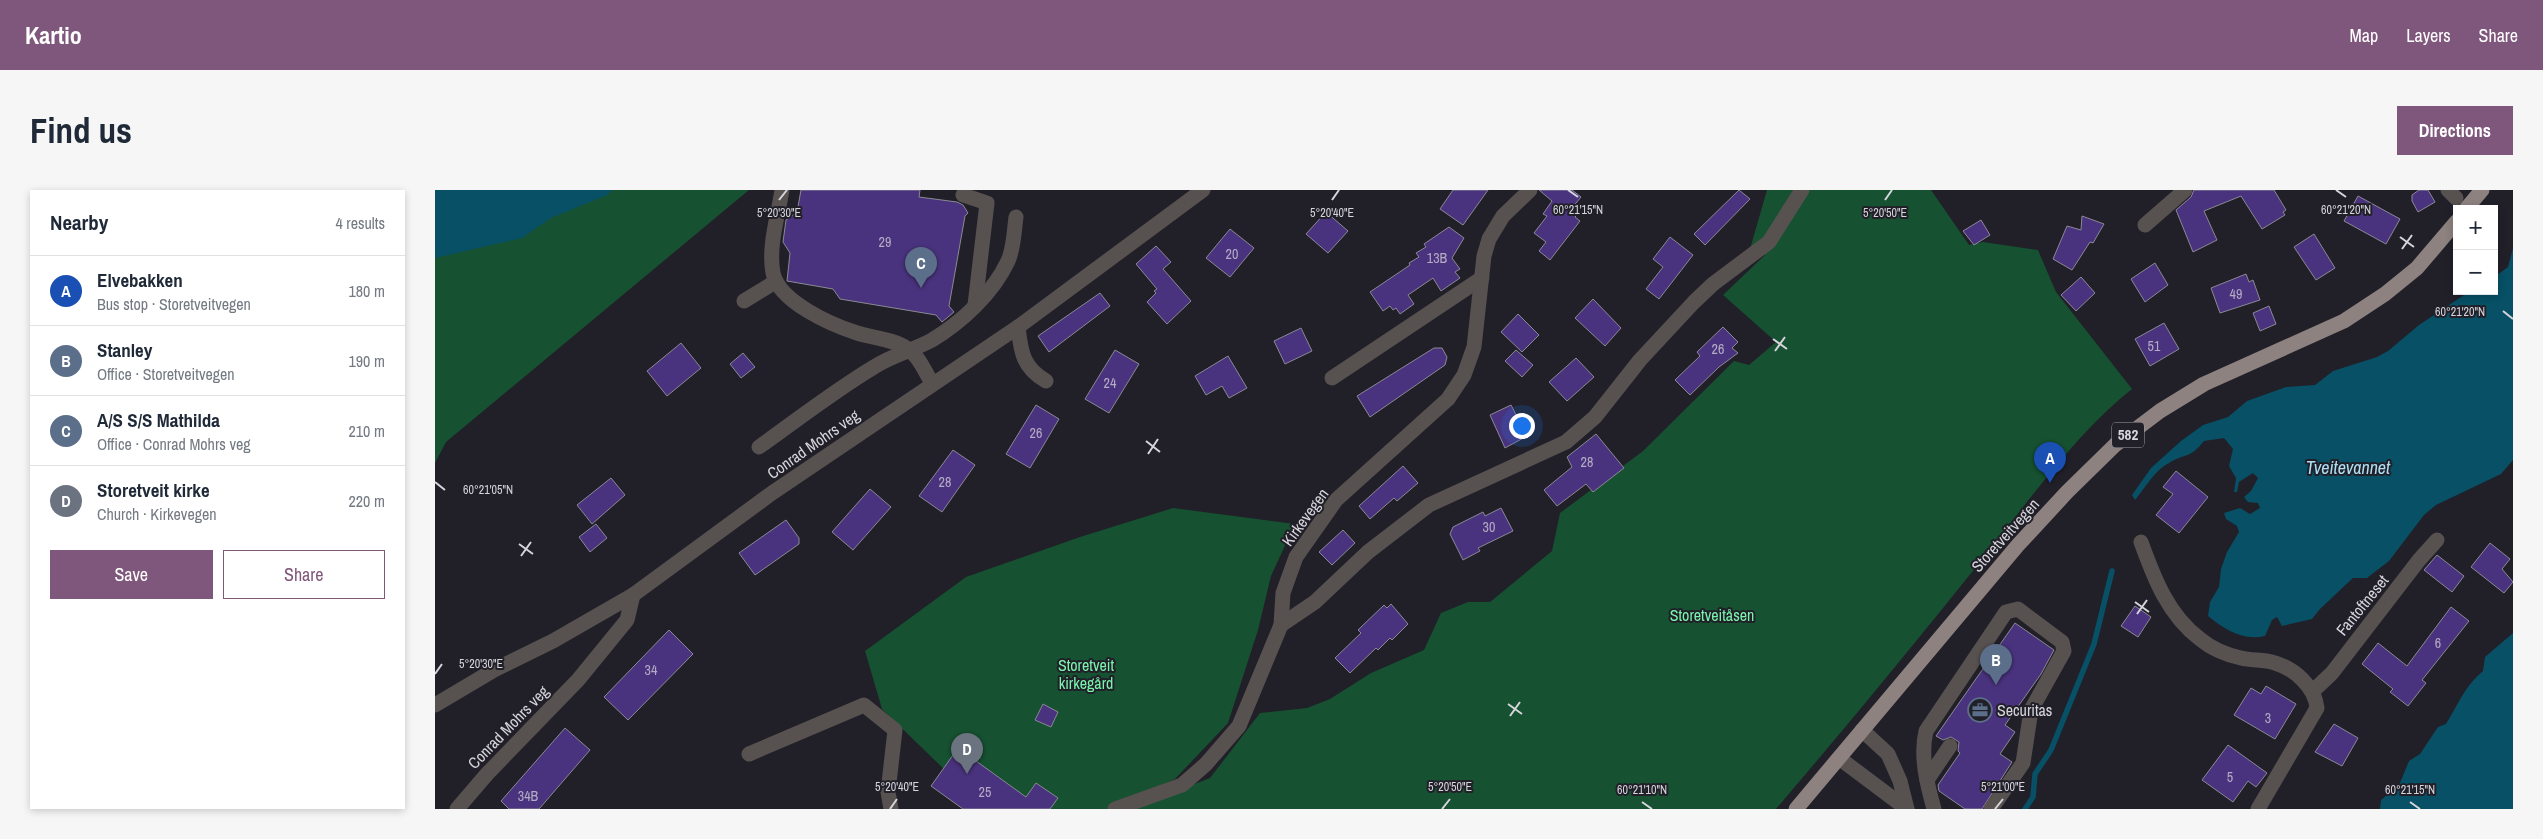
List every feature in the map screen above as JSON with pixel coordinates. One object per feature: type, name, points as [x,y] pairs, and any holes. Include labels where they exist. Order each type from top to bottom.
[{"type":"main road","points":[[2457,199],[2482,190]]},
{"type":"main road","name":"Storetveitvegen","points":[[1796,809],[2018,545],[2067,492],[2115,445],[2160,411],[2204,384],[2344,321],[2385,294],[2417,268],[2453,226]]},
{"type":"street","points":[[782,190],[772,255],[775,282],[796,302],[826,320],[856,333],[909,349],[919,360],[932,383]]},
{"type":"street","name":"Conrad Mohrs veg","points":[[435,705],[494,670],[553,642],[633,595],[772,493],[1017,326],[1203,190]]},
{"type":"street","name":"Kirkevegen","points":[[1115,809],[1182,785],[1207,764],[1239,726],[1281,625],[1283,593],[1296,557],[1336,500],[1448,399],[1464,375],[1474,347],[1484,256],[1489,239],[1503,216],[1530,190]]},
{"type":"street","points":[[1281,625],[1315,602],[1368,552],[1429,505],[1566,442],[1583,430],[1640,360],[1694,302],[1713,284],[1769,242],[1802,190]]},
{"type":"street","points":[[2145,225],[2185,190]]},
{"type":"street","points":[[963,195],[987,203],[975,306]]},
{"type":"street","points":[[759,447],[873,368],[931,340],[963,318],[975,306],[1007,262],[1013,245],[1016,217]]},
{"type":"street","points":[[1332,378],[1482,278]]},
{"type":"street","points":[[744,301],[775,282]]},
{"type":"street","points":[[1017,326],[1019,346],[1025,361],[1046,381]]},
{"type":"street","name":"Fantoftneset","points":[[2313,691],[2331,673],[2419,560],[2437,540]]},
{"type":"street","points":[[2141,542],[2154,578],[2165,600],[2200,639],[2229,654],[2277,663],[2297,675],[2313,691],[2317,708],[2258,809]]},
{"type":"street","name":"Conrad Mohrs veg","points":[[457,809],[487,774],[578,680],[627,620],[633,595]]},
{"type":"street","points":[[1934,809],[1927,780],[1923,743],[1926,731],[2006,612],[2018,609],[2062,642],[2064,651],[2031,710],[2023,763],[1991,809]]},
{"type":"street","points":[[749,754],[864,705],[895,730],[888,792],[891,809]]},
{"type":"street","points":[[1862,730],[1888,754],[1900,781],[1907,809]]},
{"type":"street","points":[[1927,780],[1950,746]]},
{"type":"street","points":[[1839,758],[1907,809]]},
{"type":"green space","points":[[435,190],[749,190],[446,442],[435,463]]},
{"type":"green space","name":"Storetveitåsen","points":[[1767,190],[1931,190],[1969,245],[1983,242],[2038,250],[2056,292],[2132,389],[2092,426],[2054,468],[1907,652],[1776,809],[1130,809],[1210,778],[1260,713],[1307,708],[1330,699],[1371,673],[1424,650],[1441,613],[1468,602],[1490,602],[1552,551],[1560,513],[1643,451],[1734,361],[1749,365],[1776,342],[1723,295],[1765,255],[1750,249]]},
{"type":"green space","name":"Storetveit kirkegård","points":[[1173,508],[1295,524],[1271,576],[1258,630],[1228,723],[1175,779],[1109,809],[998,809],[950,775],[882,709],[865,651],[966,577],[1080,537]]},
{"type":"water","points":[[435,190],[612,190],[607,195],[551,218],[522,238],[435,258]]},
{"type":"water","name":"Tveitevannet","points":[[2513,248],[2513,460],[2501,474],[2436,505],[2424,515],[2389,561],[2367,578],[2353,578],[2312,619],[2282,626],[2277,617],[2272,620],[2265,636],[2249,637],[2228,630],[2208,616],[2210,602],[2219,587],[2221,569],[2227,552],[2239,532],[2237,526],[2226,519],[2224,513],[2240,508],[2250,514],[2260,508],[2258,503],[2248,502],[2244,497],[2251,491],[2258,478],[2253,473],[2239,482],[2237,492],[2234,492],[2236,478],[2229,466],[2233,449],[2224,438],[2204,441],[2195,451],[2164,466],[2135,500],[2132,495],[2151,468],[2181,441],[2203,425],[2228,417],[2247,401],[2286,387],[2315,385],[2333,371],[2377,357],[2388,351],[2419,325],[2464,295],[2498,295],[2498,274],[2508,267]]},
{"type":"water","points":[[2513,633],[2513,809],[2380,809],[2381,800],[2387,795],[2395,795],[2409,761],[2420,754],[2438,727],[2446,724],[2467,689],[2483,671],[2485,657]]},
{"type":"building","points":[[801,190],[920,190],[919,197],[957,202],[963,205],[968,213],[965,216],[949,306],[954,312],[942,322],[936,315],[840,299],[833,289],[787,281],[790,253],[783,242],[786,220],[797,212]]},
{"type":"building","points":[[1453,190],[1488,190],[1463,225],[1440,209]]},
{"type":"building","points":[[1539,190],[1572,190],[1581,197],[1571,209],[1578,214],[1575,217],[1580,221],[1550,260],[1539,251],[1546,242],[1534,233],[1547,216],[1543,214],[1552,201]]},
{"type":"building","points":[[1739,190],[1750,199],[1705,245],[1694,234]]},
{"type":"building","points":[[2194,190],[2274,190],[2286,210],[2283,212],[2285,215],[2262,229],[2241,196],[2204,211],[2217,240],[2193,252],[2176,210],[2191,197]]},
{"type":"building","points":[[2419,190],[2428,190],[2435,202],[2418,212],[2412,201],[2412,195]]},
{"type":"building","points":[[2358,196],[2400,219],[2386,244],[2344,221]]},
{"type":"building","points":[[1326,212],[1348,231],[1328,253],[1306,234]]},
{"type":"building","points":[[2082,216],[2104,224],[2093,243],[2090,242],[2072,270],[2053,259],[2067,226],[2081,230]]},
{"type":"building","points":[[1981,220],[1990,235],[1974,245],[1963,231]]},
{"type":"building","points":[[1449,227],[1464,238],[1452,258],[1460,269],[1455,272],[1460,278],[1441,291],[1433,278],[1408,295],[1414,304],[1400,314],[1396,308],[1393,310],[1390,306],[1383,311],[1370,292],[1410,265],[1409,263],[1419,257],[1416,253],[1426,247],[1424,244]]},
{"type":"building","points":[[1230,229],[1254,248],[1230,277],[1206,258]]},
{"type":"building","points":[[2314,234],[2335,268],[2316,280],[2294,247]]},
{"type":"building","points":[[1670,237],[1693,255],[1659,299],[1646,289],[1663,267],[1653,259]]},
{"type":"building","points":[[1156,246],[1171,262],[1163,269],[1191,301],[1167,324],[1147,302],[1156,293],[1154,291],[1157,289],[1136,264]]},
{"type":"building","points":[[2155,263],[2168,285],[2145,302],[2131,279]]},
{"type":"building","points":[[2246,274],[2249,282],[2253,280],[2260,300],[2220,313],[2211,288]]},
{"type":"building","points":[[2081,277],[2095,293],[2076,311],[2061,295]]},
{"type":"building","points":[[1100,293],[1110,306],[1049,352],[1038,336]]},
{"type":"building","points":[[1593,299],[1621,328],[1605,346],[1575,318]]},
{"type":"building","points":[[2269,306],[2276,324],[2260,331],[2253,313]]},
{"type":"building","points":[[1518,314],[1539,335],[1522,352],[1501,332]]},
{"type":"building","points":[[2164,323],[2179,349],[2150,366],[2135,339]]},
{"type":"building","points":[[1723,327],[1738,342],[1732,348],[1738,353],[1719,367],[1690,395],[1675,380],[1700,356],[1697,352]]},
{"type":"building","points":[[1301,328],[1312,351],[1285,364],[1274,341]]},
{"type":"building","points":[[681,343],[701,368],[667,396],[647,371]]},
{"type":"building","points":[[1434,348],[1442,348],[1447,357],[1445,365],[1370,417],[1357,396]]},
{"type":"building","points":[[1115,350],[1139,364],[1109,413],[1085,399]]},
{"type":"building","points":[[1516,350],[1533,365],[1522,377],[1505,361]]},
{"type":"building","points":[[743,353],[755,367],[741,378],[730,364]]},
{"type":"building","points":[[1228,356],[1247,388],[1229,398],[1222,386],[1206,395],[1195,376]]},
{"type":"building","points":[[1576,358],[1594,377],[1567,401],[1549,382]]},
{"type":"building","points":[[1036,405],[1059,419],[1030,468],[1006,454]]},
{"type":"building","points":[[1511,405],[1527,436],[1505,448],[1490,415]]},
{"type":"building","points":[[1596,434],[1624,468],[1593,492],[1586,484],[1557,506],[1544,490],[1572,467],[1567,457]]},
{"type":"building","points":[[953,450],[975,465],[942,512],[919,496]]},
{"type":"building","points":[[1403,466],[1418,483],[1397,501],[1394,498],[1370,519],[1359,506]]},
{"type":"building","points":[[2176,471],[2208,497],[2179,533],[2156,515],[2173,494],[2163,487]]},
{"type":"building","points":[[611,478],[625,495],[592,524],[577,505]]},
{"type":"building","points":[[870,489],[891,507],[853,550],[832,532]]},
{"type":"building","points":[[1501,508],[1513,531],[1478,548],[1480,551],[1463,560],[1450,534],[1453,527],[1483,512],[1485,516]]},
{"type":"building","points":[[786,520],[799,538],[799,544],[755,575],[739,553]]},
{"type":"building","points":[[596,524],[607,538],[590,552],[579,537]]},
{"type":"building","points":[[1343,530],[1355,543],[1332,565],[1319,552]]},
{"type":"building","points":[[2490,543],[2510,559],[2502,569],[2513,582],[2504,593],[2471,567]]},
{"type":"building","points":[[2437,555],[2464,576],[2452,592],[2424,570]]},
{"type":"building","points":[[1391,604],[1408,624],[1392,640],[1390,638],[1378,650],[1376,648],[1350,673],[1335,658],[1361,633],[1358,630],[1384,605],[1387,608]]},
{"type":"building","points":[[2135,606],[2151,617],[2138,637],[2121,626]]},
{"type":"building","points":[[2451,607],[2469,621],[2422,680],[2426,683],[2408,706],[2390,692],[2393,689],[2362,664],[2378,643],[2407,666]]},
{"type":"building","points":[[2015,623],[2054,650],[2041,674],[2005,725],[2015,732],[2000,754],[2012,762],[1982,809],[1965,809],[1939,791],[1938,785],[1960,753],[1958,751],[1959,742],[1951,737],[1943,740],[1936,736]]},
{"type":"building","points":[[669,630],[693,654],[628,720],[604,697]]},
{"type":"building","points":[[2266,686],[2296,704],[2275,739],[2234,715],[2251,688],[2261,694]]},
{"type":"building","points":[[1043,704],[1058,712],[1051,727],[1035,720]]},
{"type":"building","points":[[2334,724],[2358,738],[2342,766],[2315,752]]},
{"type":"building","points":[[565,728],[590,750],[539,809],[509,809],[501,801]]},
{"type":"building","points":[[2228,745],[2267,773],[2256,787],[2248,781],[2233,802],[2202,780]]},
{"type":"building","points":[[958,748],[1026,797],[1036,783],[1058,798],[1050,809],[963,809],[931,786]]},
{"type":"waterway","points":[[2025,809],[2033,797],[2035,774],[2051,750],[2094,644],[2112,571]]},
{"type":"place","name":"A/S S/S Mathilda","points":[[921,288]]},
{"type":"place","name":"Elvebakken","points":[[2050,483]]},
{"type":"place","name":"Stanley","points":[[1996,685]]},
{"type":"place","name":"Securitas","points":[[1980,710]]},
{"type":"place","name":"Storetveit kirke","points":[[967,774]]}]
